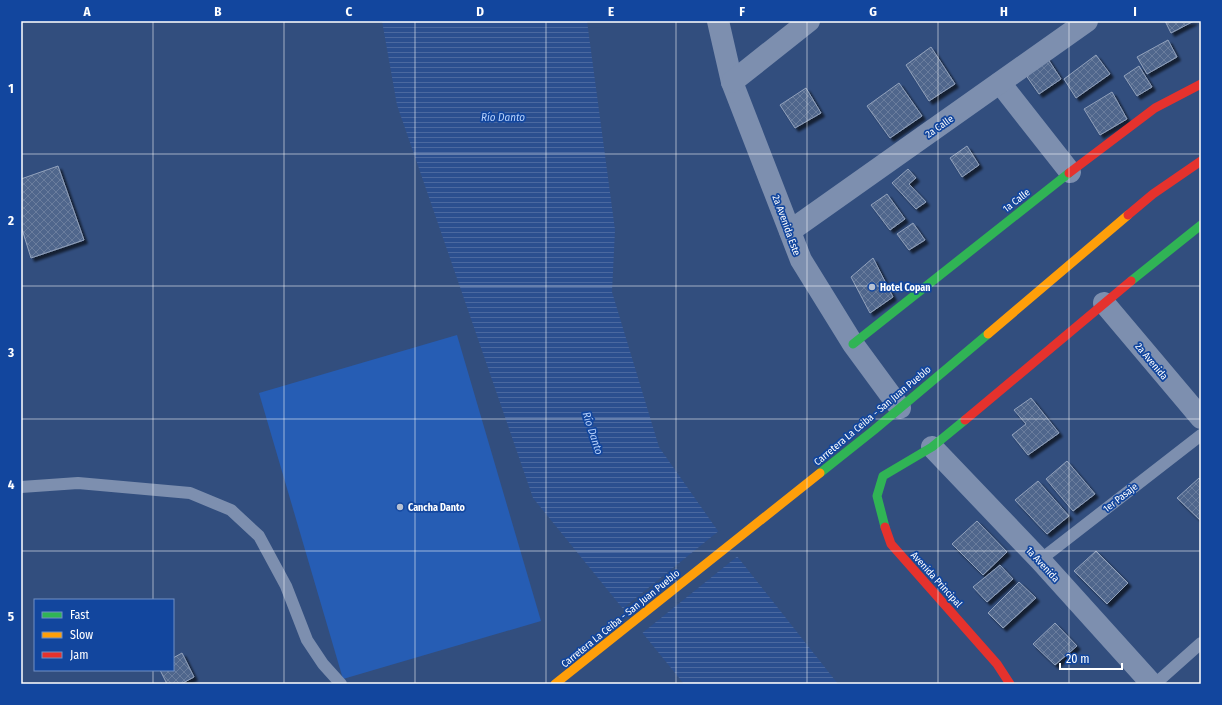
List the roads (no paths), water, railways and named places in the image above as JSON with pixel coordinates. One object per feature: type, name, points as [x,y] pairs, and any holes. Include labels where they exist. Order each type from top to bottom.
[{"type":"street","name":"2a Avenida Este","points":[[718,21],[732,82],[800,260],[853,344],[900,408]]},
{"type":"street","points":[[732,82],[809,21]]},
{"type":"street","name":"2a Calle","points":[[790,231],[1087,21]]},
{"type":"street","points":[[1000,83],[1070,172]]},
{"type":"street","name":"1a Calle","points":[[853,344],[1070,172],[1156,108],[1201,84]]},
{"type":"street","name":"Carretera La Ceiba - San Juan Pueblo","points":[[557,684],[874,430],[1153,194],[1201,161]]},
{"type":"street","points":[[932,447],[1104,303],[1201,226]]},
{"type":"street","name":"2a Avenida","points":[[1104,303],[1201,418]]},
{"type":"street","name":"Avenida Principal","points":[[932,447],[883,476],[877,496],[881,516],[891,544],[998,664],[1010,684]]},
{"type":"street","name":"1a Avenida","points":[[932,447],[1040,560],[1152,684]]},
{"type":"lane","name":"1er Pasaje","points":[[1040,560],[1201,435]]},
{"type":"lane","points":[[21,487],[78,483],[190,493],[230,510],[259,536],[286,586],[307,640],[323,664],[341,684]]},
{"type":"lane","points":[[1155,684],[1201,643]]},
{"type":"water","name":"Río Danto","points":[[382,21],[587,21],[615,230],[612,292],[659,447],[725,541],[838,684],[684,684],[533,498],[397,105]]},
{"type":"place","name":"Hotel Copan","points":[[872,287]]},
{"type":"place","name":"Cancha Danto","points":[[400,507]]}]
